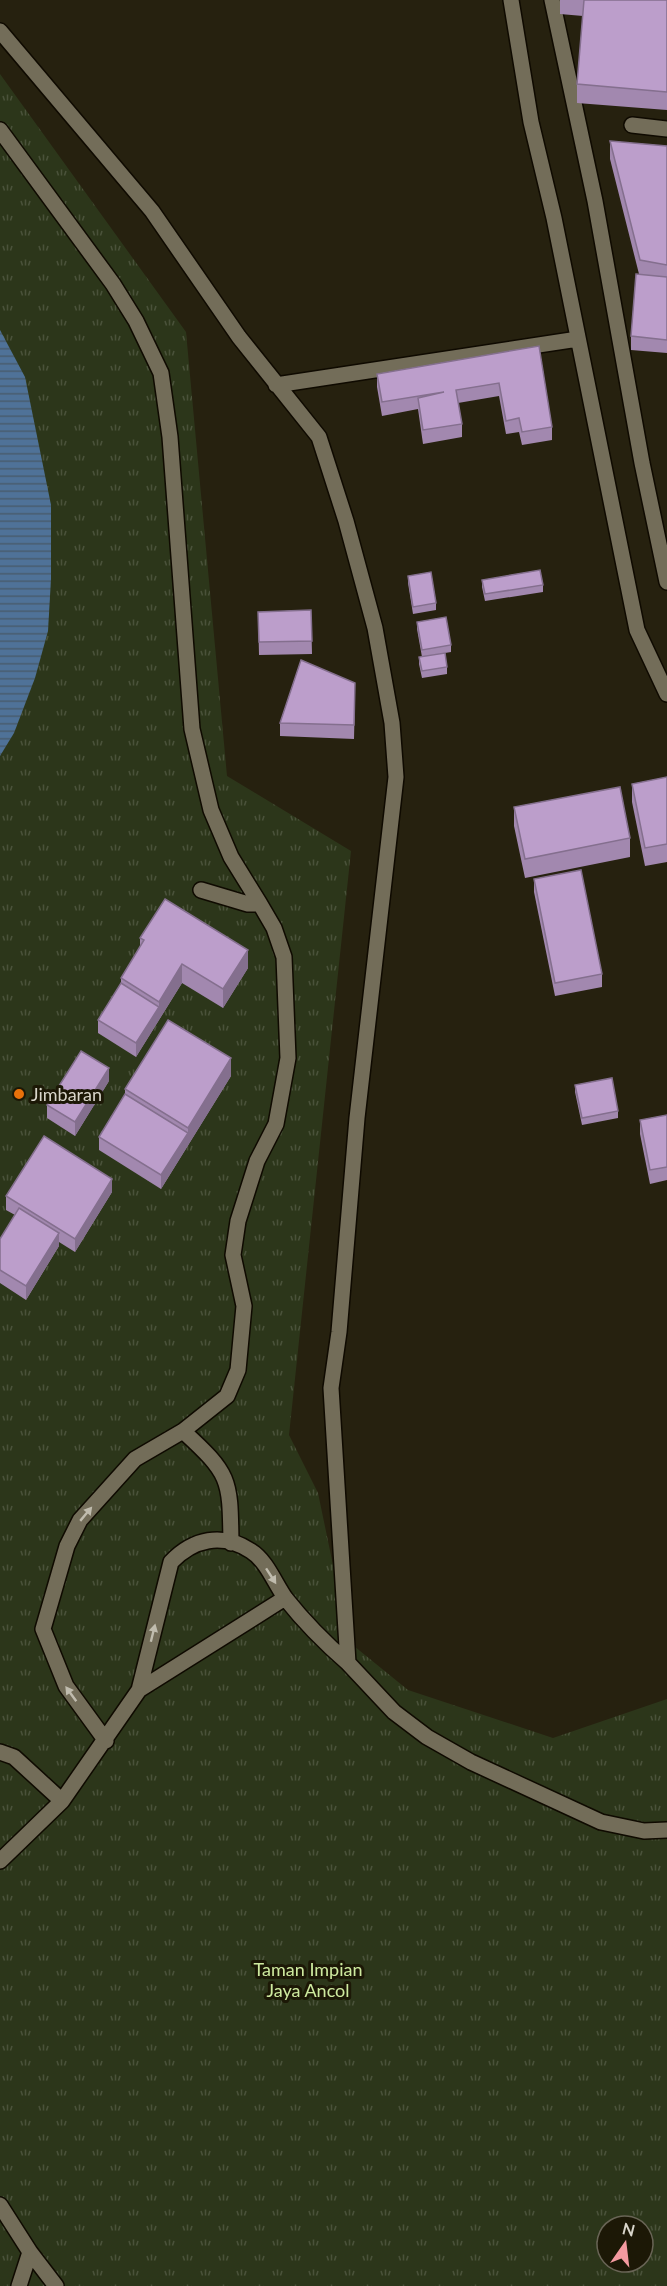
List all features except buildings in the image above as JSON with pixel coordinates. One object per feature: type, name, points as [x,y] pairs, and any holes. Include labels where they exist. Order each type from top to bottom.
[{"type":"lane","points":[[511,0],[531,122],[578,339],[636,630],[667,694]]},
{"type":"lane","points":[[552,0],[595,201],[642,463],[667,582]]},
{"type":"lane","points":[[0,31],[152,211],[239,337],[319,437],[346,521],[375,628],[392,723],[396,777],[357,1118],[339,1332],[331,1388],[348,1663]]},
{"type":"lane","points":[[632,125],[667,129]]},
{"type":"lane","points":[[0,130],[113,284],[136,321],[161,372],[170,437],[192,729],[212,810],[231,857],[274,927],[284,957],[288,1058],[276,1124],[257,1161],[238,1221],[233,1255],[244,1306],[238,1370],[227,1396],[183,1431],[135,1459],[80,1520],[64,1555],[43,1629],[66,1686],[106,1741]]},
{"type":"lane","points":[[276,385],[578,339]]},
{"type":"lane","points":[[201,890],[248,904],[260,904]]},
{"type":"lane","points":[[183,1431],[214,1460],[224,1476],[230,1493],[231,1543]]},
{"type":"lane","points":[[0,1861],[62,1802],[139,1690],[171,1562],[186,1547],[205,1540],[231,1543],[251,1551],[285,1598],[322,1641],[348,1663],[394,1712],[427,1737],[471,1762],[601,1822],[644,1831],[667,1830]]},
{"type":"lane","points":[[139,1690],[285,1598]]},
{"type":"lane","points":[[0,1752],[14,1757],[62,1802]]},
{"type":"lane","points":[[0,2205],[30,2252],[56,2286]]},
{"type":"lane","points":[[19,2286],[30,2252]]},
{"type":"green space","name":"Taman Impian Jaya Ancol","points":[[0,74],[186,332],[227,776],[351,851],[289,1435],[318,1493],[349,1642],[408,1690],[553,1738],[667,1699],[667,2286],[0,2286]]},
{"type":"water","points":[[0,330],[25,377],[51,505],[51,579],[48,631],[35,678],[14,733],[0,756]]},
{"type":"place","name":"Jimbaran","points":[[19,1094]]}]
